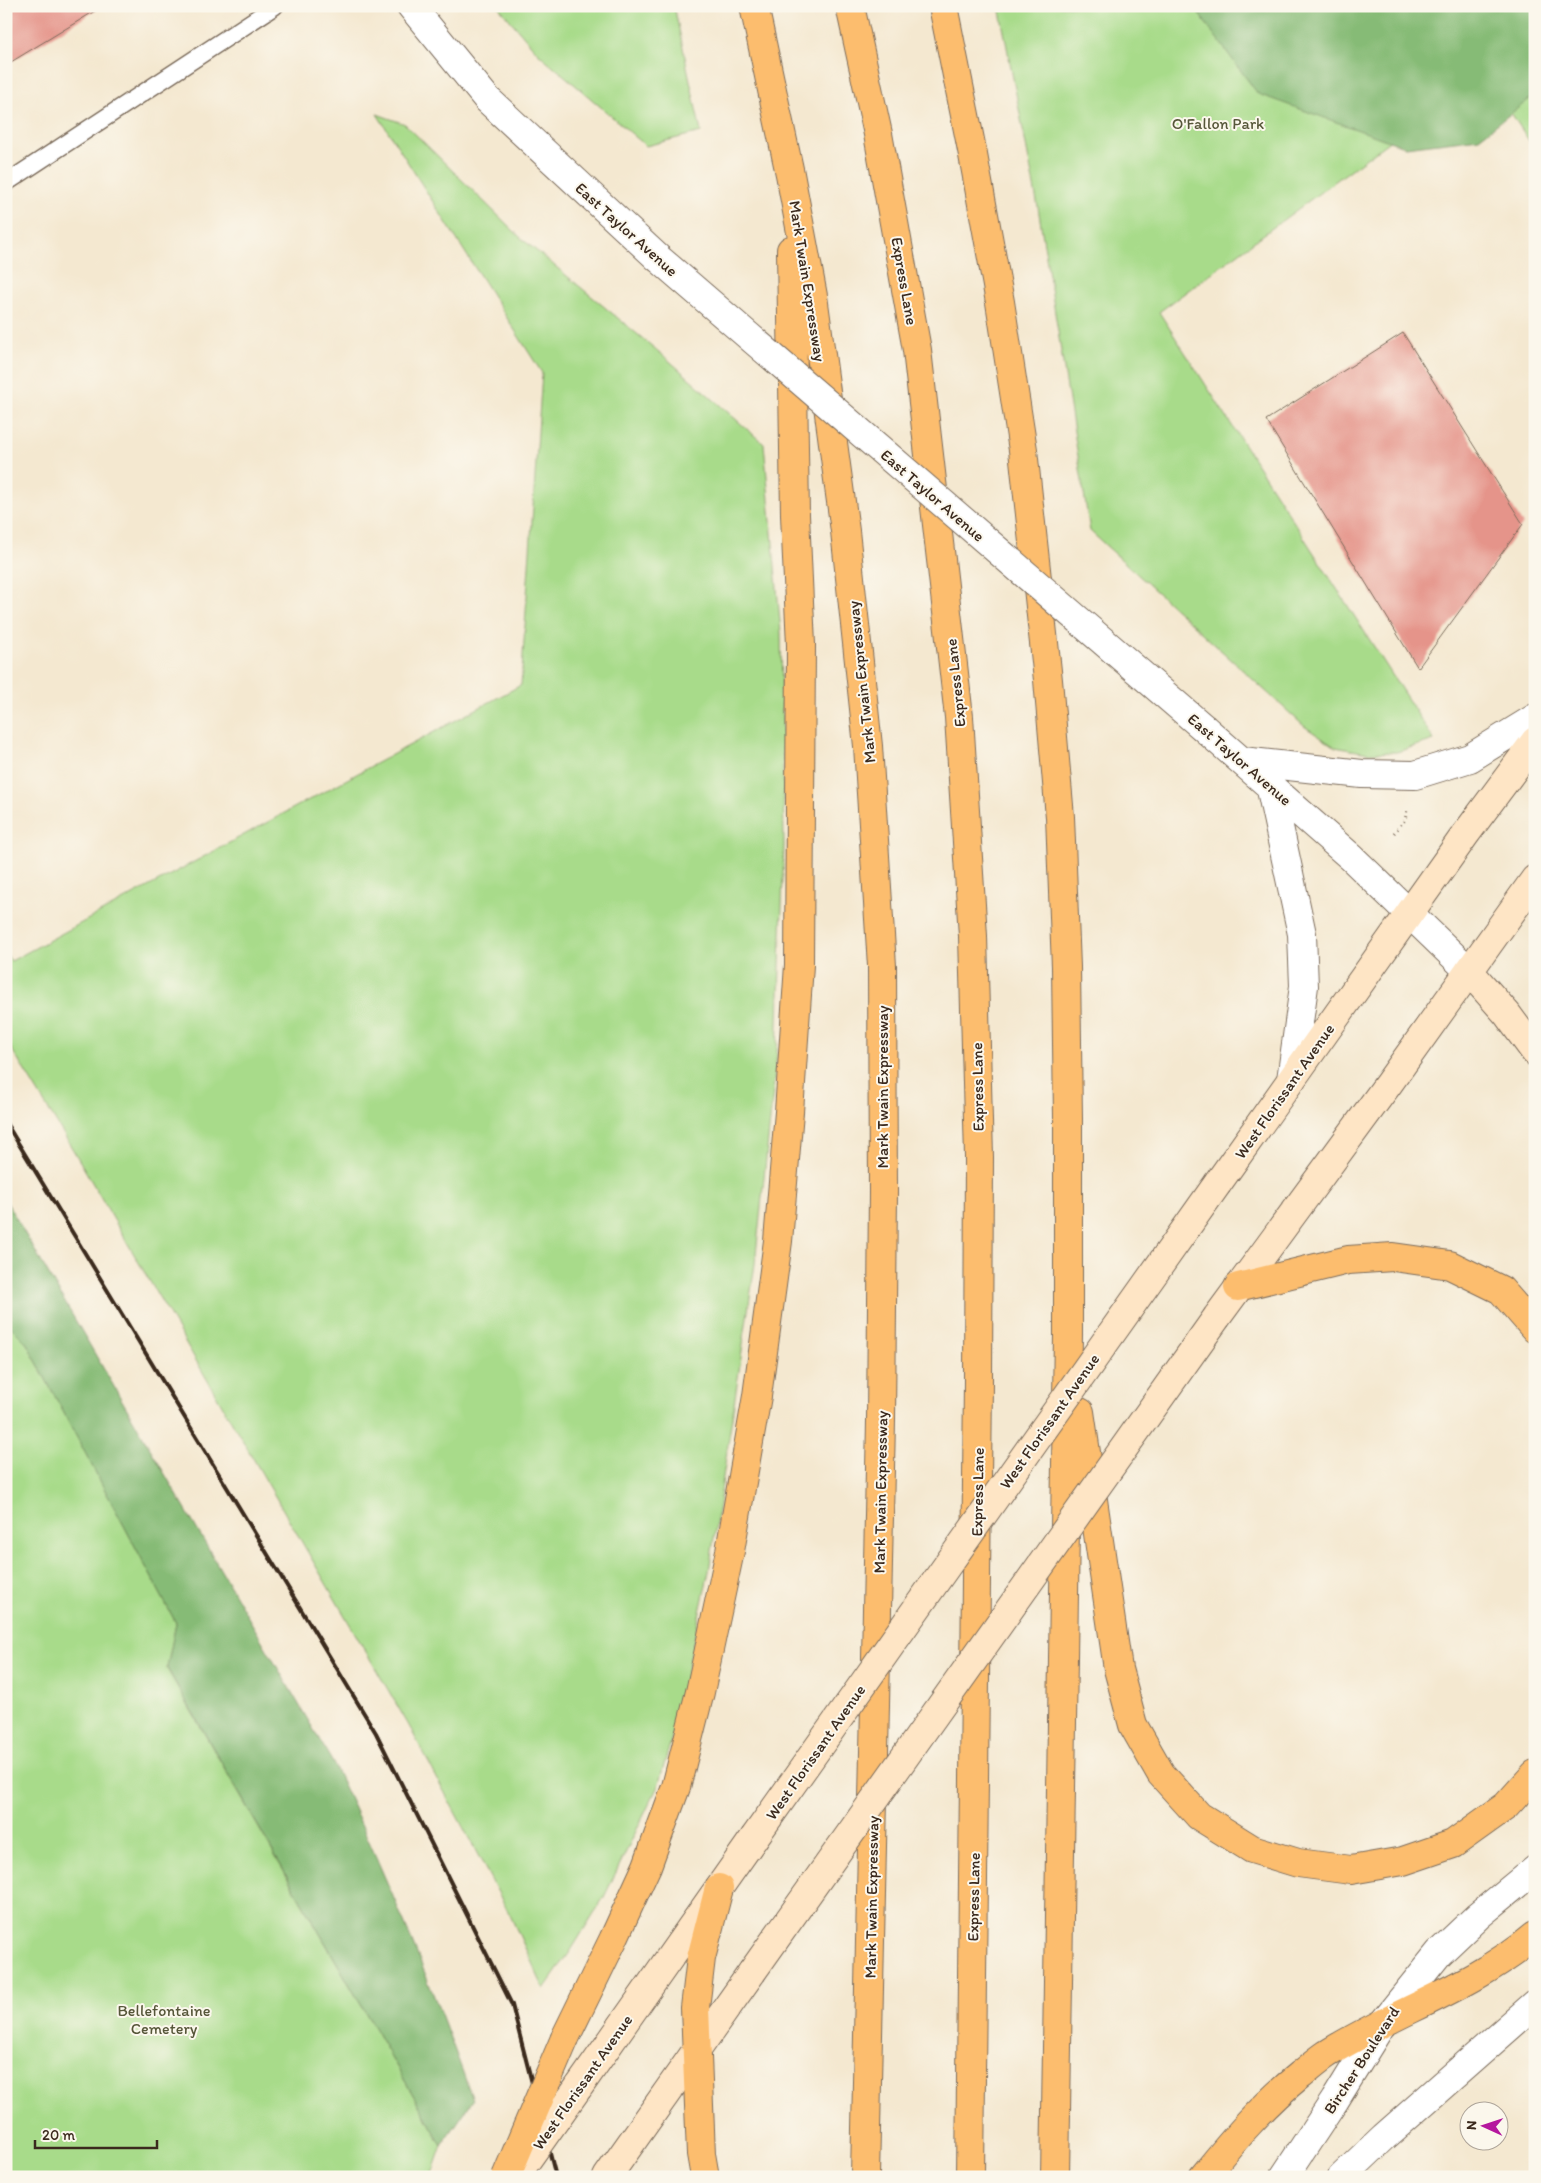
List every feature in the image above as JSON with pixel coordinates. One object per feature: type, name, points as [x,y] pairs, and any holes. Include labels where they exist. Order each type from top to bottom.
[{"type":"highway","name":"Mark Twain Expressway","points":[[754,6],[790,174],[813,296],[846,541],[868,746],[882,966],[883,1200],[881,1431],[865,2177]]},
{"type":"highway","name":"Express Lane","points":[[850,6],[878,134],[917,350],[959,717],[973,936],[979,1156],[970,2177]]},
{"type":"highway","points":[[942,6],[973,155],[1000,302],[1022,450],[1048,680],[1060,817],[1066,967],[1068,1334],[1055,2177]]},
{"type":"highway","points":[[506,2177],[565,2038],[647,1866],[676,1786],[700,1692],[730,1551],[757,1396],[778,1241],[789,1112],[799,955],[801,645],[795,515],[790,174]]},
{"type":"highway","points":[[1238,1286],[1348,1260],[1393,1257],[1450,1265],[1501,1290],[1535,1329]]},
{"type":"highway","points":[[1068,1334],[1118,1669],[1133,1725],[1161,1774],[1198,1816],[1252,1849],[1298,1863],[1351,1870],[1403,1861],[1453,1844],[1506,1806],[1535,1774]]},
{"type":"highway","points":[[705,2177],[701,2154],[695,2051],[695,2008],[701,1958],[719,1888]]},
{"type":"highway","points":[[1203,2177],[1235,2136],[1277,2094],[1326,2054],[1444,1994],[1497,1964],[1535,1935]]},
{"type":"main road","name":"West Florissant Avenue","points":[[515,2177],[1291,1080],[1535,741]]},
{"type":"main road","points":[[607,2176],[1238,1286],[1389,1083],[1535,879]]},
{"type":"main road","points":[[1469,971],[1501,1006],[1535,1052]]},
{"type":"street","name":"East Taylor Avenue","points":[[410,6],[487,99],[658,258],[1270,785],[1352,858],[1469,971]]},
{"type":"street","points":[[1242,761],[1362,774],[1415,775],[1470,758],[1535,718]]},
{"type":"street","points":[[1270,785],[1302,934],[1304,986],[1291,1080]]},
{"type":"street","name":"Bircher Boulevard","points":[[1284,2177],[1382,2024],[1439,1952],[1478,1916],[1535,1869]]},
{"type":"street","points":[[1342,2177],[1384,2137],[1535,2004]]},
{"type":"lane","points":[[6,183],[275,6]]},
{"type":"path","points":[[1394,833],[1405,820],[1408,805]]},
{"type":"green space","points":[[498,6],[674,6],[701,132],[646,146],[538,53]]},
{"type":"green space","name":"O'Fallon Park","points":[[999,6],[1535,6],[1535,150],[1484,71],[1159,312],[1434,740],[1397,752],[1368,753],[1335,747],[1304,726],[1090,531],[1038,207]]},
{"type":"green space","points":[[1193,6],[1535,6],[1535,95],[1479,138],[1406,147],[1258,94]]},
{"type":"green space","points":[[377,114],[405,124],[521,238],[665,357],[764,444],[781,633],[784,845],[777,1053],[755,1264],[709,1571],[674,1730],[658,1786],[604,1897],[570,1952],[544,1989],[510,1915],[408,1724],[75,1153],[6,1040],[6,954],[11,961],[521,685],[542,373]]},
{"type":"green space","points":[[6,1201],[333,1763],[352,1804],[424,1972],[473,2100],[442,2145],[167,1668],[176,1623],[26,1342],[6,1322]]},
{"type":"green space","name":"Bellefontaine Cemetery","points":[[6,1322],[26,1342],[176,1623],[167,1669],[442,2145],[431,2177],[6,2177]]},
{"type":"building","points":[[6,6],[103,6],[6,65]]},
{"type":"building","points":[[1403,333],[1523,524],[1418,668],[1266,420]]},
{"type":"railway","points":[[6,1123],[376,1733],[512,2005],[556,2177]]}]
